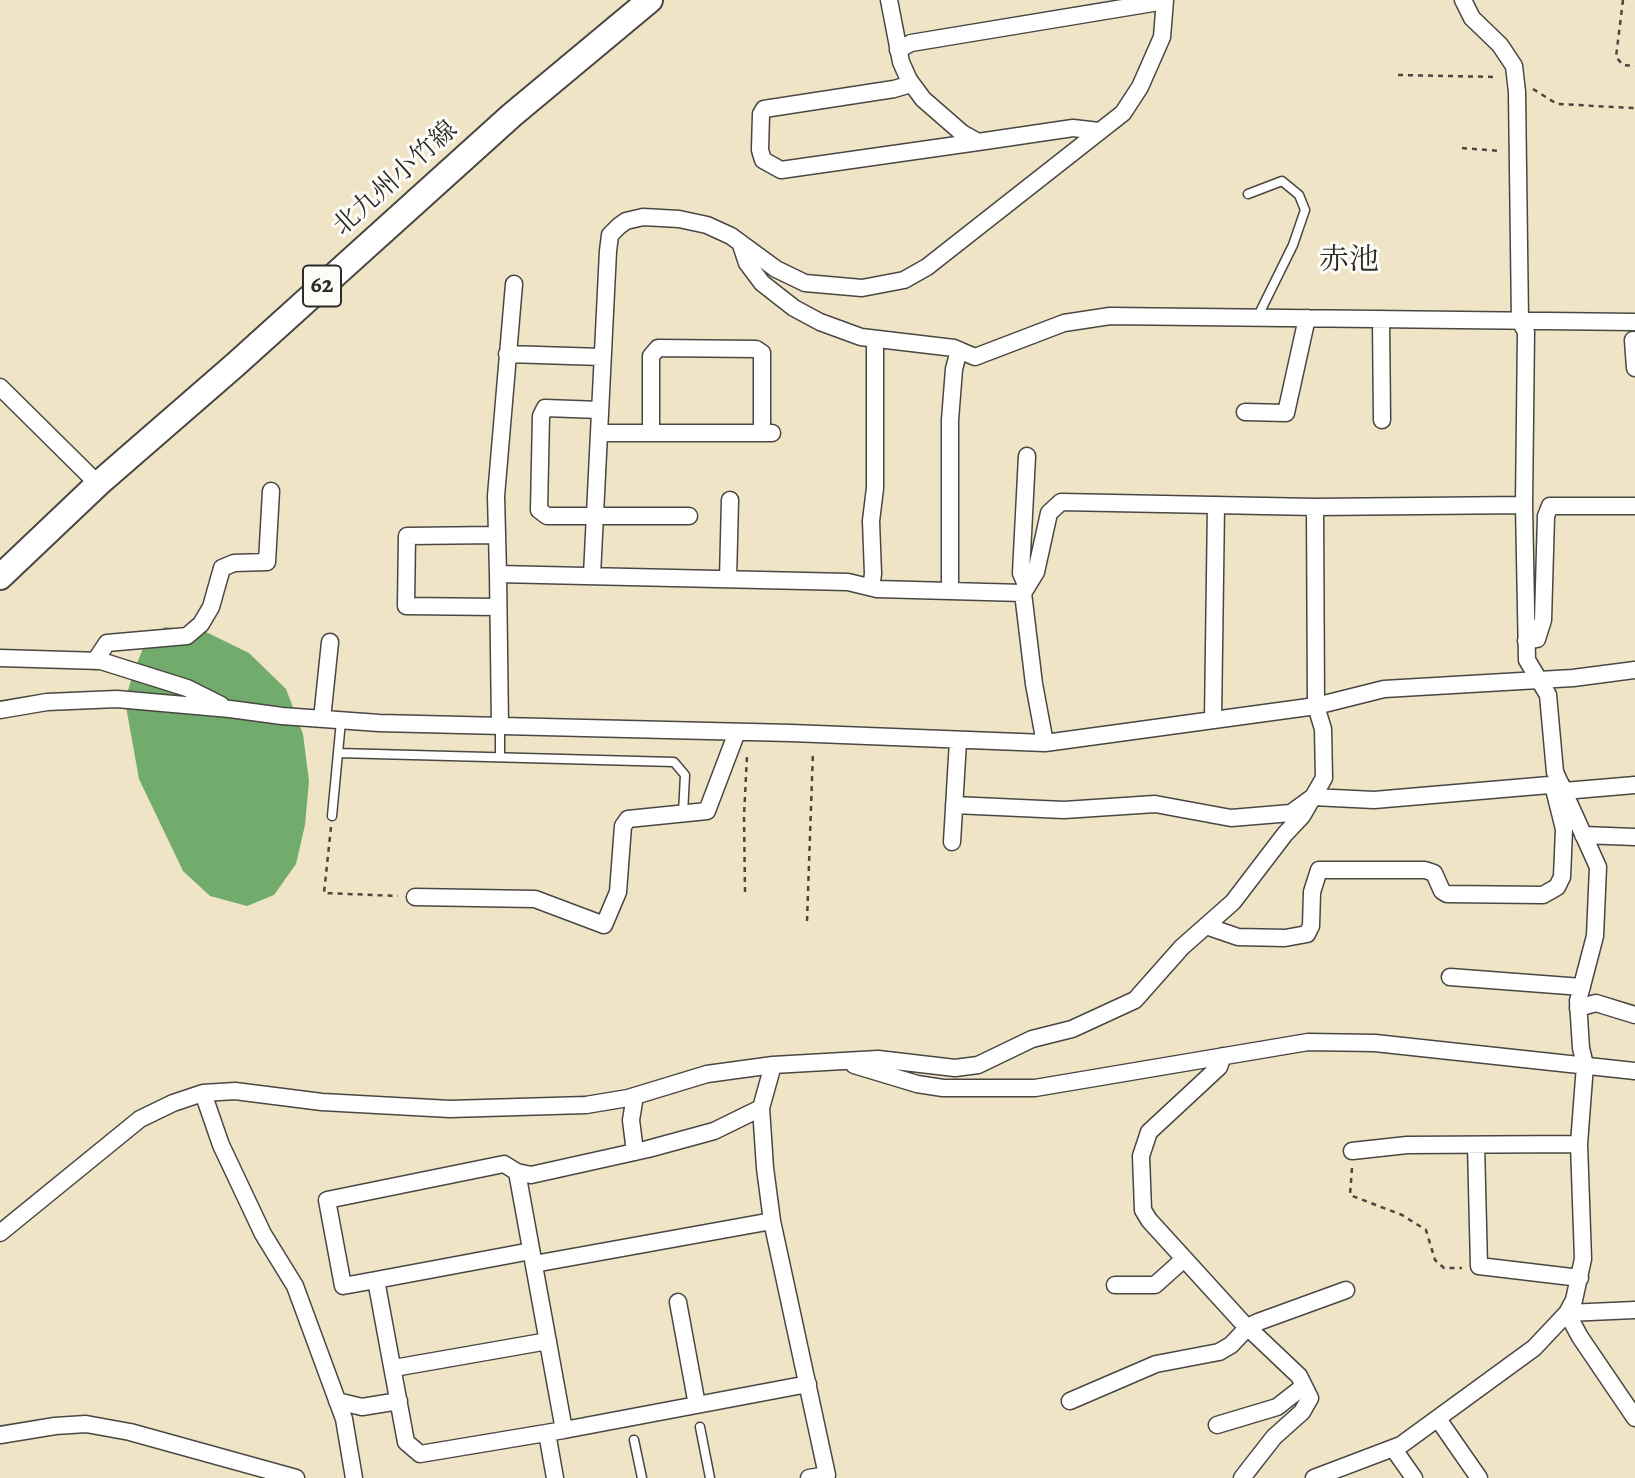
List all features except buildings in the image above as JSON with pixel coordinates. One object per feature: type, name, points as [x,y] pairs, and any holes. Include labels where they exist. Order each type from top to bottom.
[{"type":"main road","name":"北九州小竹線","points":[[0,577],[98,484],[512,116],[650,0]]},
{"type":"street","points":[[889,0],[901,62],[911,84],[946,120],[978,142]]},
{"type":"street","points":[[592,575],[610,235],[626,221],[643,217],[679,219],[706,225],[731,236],[776,268],[805,283],[862,288],[904,280],[927,267],[1123,113],[1140,87],[1161,37],[1165,0],[911,43],[898,50]]},
{"type":"street","points":[[1206,926],[1238,937],[1285,938],[1307,934],[1311,926],[1312,892],[1319,870],[1425,870],[1434,873],[1442,891],[1447,894],[1543,895],[1558,887],[1562,877],[1564,829],[1555,772],[1548,695],[1527,660],[1524,505],[1526,332],[1520,321],[1516,80],[1514,66],[1500,45],[1472,18],[1463,0]]},
{"type":"street","points":[[911,84],[764,109],[761,114],[760,138],[763,160],[781,170],[1073,128],[1099,131]]},
{"type":"street","points":[[741,245],[747,263],[762,283],[794,309],[821,322],[875,339],[959,350],[975,357],[1064,323],[1110,316],[1635,322]]},
{"type":"street","points":[[500,726],[497,535],[499,446],[513,284]]},
{"type":"street","points":[[1245,412],[1286,413],[1307,318]]},
{"type":"street","points":[[1381,319],[1382,420]]},
{"type":"street","points":[[871,587],[871,521],[875,488],[875,339]]},
{"type":"street","points":[[1633,340],[1635,368]]},
{"type":"street","points":[[599,433],[651,433],[767,433],[762,353],[756,349],[658,348],[651,356],[651,433]]},
{"type":"street","points":[[950,591],[950,420],[954,369],[959,350]]},
{"type":"street","points":[[507,354],[603,357]]},
{"type":"street","points":[[0,387],[98,484]]},
{"type":"street","points":[[600,410],[545,408],[541,416],[539,510],[547,516],[689,516]]},
{"type":"street","points":[[1027,456],[1021,573],[1034,684],[1045,743]]},
{"type":"street","points":[[95,661],[107,643],[187,636],[201,624],[211,607],[222,568],[234,563],[267,562],[271,491]]},
{"type":"street","points":[[728,579],[730,500]]},
{"type":"street","points":[[1025,590],[1036,572],[1049,513],[1061,502],[1315,507],[1524,505]]},
{"type":"street","points":[[1213,720],[1216,505]]},
{"type":"street","points":[[1526,641],[1537,639],[1543,621],[1546,516],[1550,506],[1635,506]]},
{"type":"street","points":[[0,1233],[140,1119],[173,1102],[203,1093],[235,1091],[322,1102],[450,1109],[586,1105],[635,1096],[707,1074],[773,1065],[878,1059],[955,1068],[978,1065],[1032,1039],[1072,1029],[1135,1000],[1182,947],[1233,902],[1302,816],[1324,778],[1323,729],[1316,706],[1315,507]]},
{"type":"street","points":[[497,535],[407,536],[406,606],[498,607]]},
{"type":"street","points":[[498,574],[848,582],[871,587],[950,591],[1025,590]]},
{"type":"street","points":[[322,719],[330,642]]},
{"type":"street","points":[[0,658],[95,661],[187,688],[230,709]]},
{"type":"street","points":[[0,710],[47,702],[117,699],[341,721],[1045,743],[1316,706],[1384,689],[1537,680],[1635,670]]},
{"type":"street","points":[[415,897],[535,899],[604,925],[618,892],[624,826],[628,819],[707,811],[743,732]]},
{"type":"street","points":[[952,842],[958,741]]},
{"type":"street","points":[[954,805],[1064,810],[1155,804],[1231,818],[1291,813],[1313,797],[1374,800],[1559,787],[1635,785]]},
{"type":"street","points":[[1314,1478],[1393,1448],[1438,1419],[1534,1348],[1567,1313],[1574,1300],[1583,1259],[1579,1144],[1585,1065],[1578,1008],[1595,936],[1598,867],[1559,787]]},
{"type":"street","points":[[1583,835],[1635,837]]},
{"type":"street","points":[[1450,977],[1582,987]]},
{"type":"street","points":[[1578,1008],[1596,1003],[1635,1015]]},
{"type":"street","points":[[841,1062],[918,1084],[943,1088],[1035,1088],[1308,1042],[1362,1043],[1635,1070]]},
{"type":"street","points":[[1223,1056],[1219,1067],[1149,1132],[1140,1156],[1143,1210],[1248,1328],[1299,1376],[1310,1398],[1302,1412],[1275,1437],[1242,1478]]},
{"type":"street","points":[[773,1065],[761,1108],[772,1221],[827,1475],[809,1478]]},
{"type":"street","points":[[203,1093],[221,1145],[258,1223],[295,1286],[344,1419],[354,1478]]},
{"type":"street","points":[[635,1096],[631,1120],[635,1152]]},
{"type":"street","points":[[761,1108],[714,1131],[530,1175],[517,1172],[504,1164],[327,1200],[343,1286],[772,1221]]},
{"type":"street","points":[[1352,1151],[1407,1145],[1579,1144]]},
{"type":"street","points":[[1476,1145],[1479,1266],[1580,1278]]},
{"type":"street","points":[[517,1172],[564,1430]]},
{"type":"street","points":[[1115,1285],[1155,1285],[1184,1259]]},
{"type":"street","points":[[376,1280],[394,1368],[405,1442],[420,1454],[808,1384]]},
{"type":"street","points":[[1070,1401],[1156,1364],[1219,1352],[1231,1345],[1248,1328],[1346,1290]]},
{"type":"street","points":[[678,1302],[697,1405]]},
{"type":"street","points":[[1567,1313],[1635,1310]]},
{"type":"street","points":[[1567,1313],[1580,1338],[1635,1418]]},
{"type":"street","points":[[394,1368],[548,1341]]},
{"type":"street","points":[[1217,1425],[1277,1407],[1304,1386]]},
{"type":"street","points":[[337,1401],[362,1407],[399,1401]]},
{"type":"street","points":[[1438,1419],[1479,1478]]},
{"type":"street","points":[[0,1435],[86,1424],[130,1432],[296,1478]]},
{"type":"street","points":[[547,1433],[555,1478]]},
{"type":"street","points":[[1393,1448],[1414,1478]]},
{"type":"lane","points":[[1248,194],[1282,181],[1300,195],[1305,210],[1293,245],[1257,318]]},
{"type":"lane","points":[[332,816],[341,721]]},
{"type":"lane","points":[[499,757],[500,726]]},
{"type":"lane","points":[[338,753],[674,762],[685,775],[683,814]]},
{"type":"lane","points":[[699,1426],[710,1478]]},
{"type":"lane","points":[[634,1440],[642,1478]]},
{"type":"path","points":[[1623,0],[1616,57],[1623,65],[1635,66]]},
{"type":"path","points":[[1398,75],[1516,80],[1558,104],[1635,108]]},
{"type":"path","points":[[1462,148],[1518,152]]},
{"type":"path","points":[[743,732],[746,892]]},
{"type":"path","points":[[807,921],[814,734]]},
{"type":"path","points":[[332,816],[324,893],[415,897]]},
{"type":"path","points":[[1352,1151],[1350,1195],[1402,1214],[1426,1230],[1435,1259],[1444,1268],[1479,1266]]},
{"type":"green space","points":[[165,627],[206,632],[249,653],[286,689],[303,734],[309,781],[305,825],[296,864],[274,895],[247,906],[210,896],[183,871],[139,779],[125,701],[146,641]]},
{"type":"district","name":"赤池","points":[[1349,262]]}]
